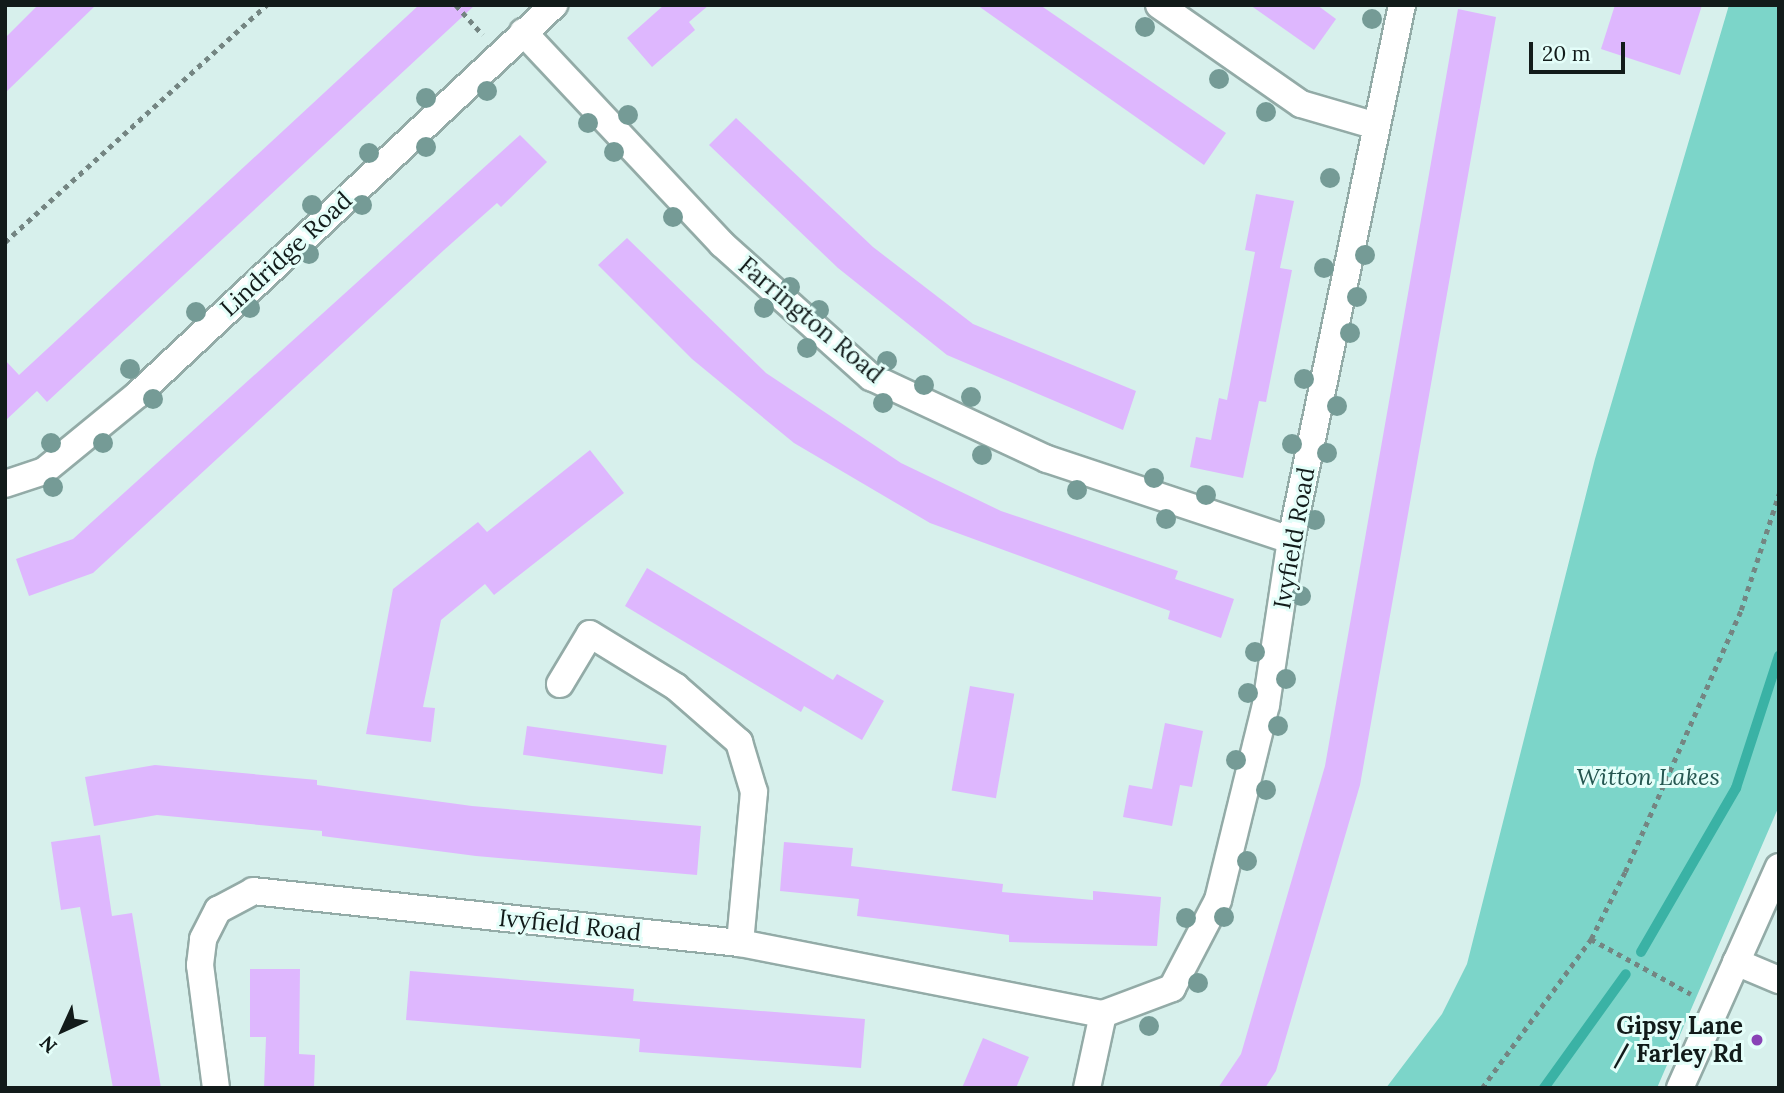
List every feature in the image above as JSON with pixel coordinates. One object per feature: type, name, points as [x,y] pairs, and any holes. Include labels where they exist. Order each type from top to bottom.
[{"type":"street","name":"Lindridge Road","points":[[5,484],[44,471],[138,394],[554,5]]},
{"type":"street","points":[[1159,5],[1301,104],[1373,125]]},
{"type":"street","name":"Ivyfield Road","points":[[216,1088],[200,965],[203,939],[218,910],[253,891],[740,943],[1103,1014],[1172,988],[1218,900],[1266,705],[1291,540],[1373,125],[1402,5]]},
{"type":"street","name":"Farrington Road","points":[[523,32],[722,244],[871,377],[1047,459],[1291,540]]},
{"type":"street","points":[[560,684],[590,634],[676,687],[739,742],[754,792],[740,943]]},
{"type":"street","points":[[1680,1088],[1714,1006],[1779,867]]},
{"type":"street","points":[[1736,961],[1779,980]]},
{"type":"street","points":[[1087,1088],[1103,1014]]},
{"type":"path","points":[[5,242],[266,5]]},
{"type":"path","points":[[456,5],[500,54]]},
{"type":"path","points":[[1482,1088],[1591,939],[1659,803],[1724,649],[1779,494]]},
{"type":"path","points":[[1591,939],[1714,1006]]},
{"type":"green space","name":"Witton Lakes","points":[[1729,5],[1779,6],[1779,806],[1657,1088],[1386,1088],[1442,1014],[1467,964],[1595,459]]},
{"type":"building","points":[[38,5],[96,5],[5,93],[5,38]]},
{"type":"building","points":[[419,5],[475,5],[47,402],[37,391],[5,421],[5,360],[19,375]]},
{"type":"building","points":[[664,5],[709,5],[689,22],[695,30],[652,67],[627,38]]},
{"type":"building","points":[[977,5],[1040,5],[1226,133],[1204,165]]},
{"type":"building","points":[[1250,5],[1317,5],[1336,19],[1314,50]]},
{"type":"building","points":[[1615,5],[1702,5],[1680,75],[1601,49]]},
{"type":"building","points":[[1458,9],[1496,17],[1360,785],[1276,1071],[1265,1088],[1218,1088],[1241,1054],[1325,766]]},
{"type":"building","points":[[736,118],[873,247],[973,324],[1136,391],[1123,430],[947,355],[838,268],[709,145]]},
{"type":"building","points":[[520,135],[547,162],[501,207],[497,203],[444,250],[93,573],[29,596],[16,559],[73,539]]},
{"type":"building","points":[[1256,194],[1294,201],[1280,268],[1292,270],[1266,402],[1259,401],[1243,478],[1190,467],[1196,437],[1211,440],[1219,398],[1227,400],[1255,252],[1245,250]]},
{"type":"building","points":[[627,238],[766,373],[901,463],[1001,511],[1178,571],[1175,579],[1234,599],[1221,638],[1168,619],[1170,611],[930,523],[794,443],[692,359],[598,265]]},
{"type":"building","points":[[590,450],[624,493],[494,595],[485,584],[441,620],[423,707],[435,708],[431,742],[366,734],[393,589],[478,522],[487,532]]},
{"type":"building","points":[[647,568],[833,680],[837,674],[884,701],[862,740],[804,706],[801,712],[625,606]]},
{"type":"building","points":[[970,686],[1014,694],[996,798],[952,790]]},
{"type":"building","points":[[1165,723],[1203,731],[1192,787],[1180,785],[1172,826],[1123,817],[1129,785],[1152,789]]},
{"type":"building","points":[[527,726],[667,746],[663,774],[523,755]]},
{"type":"building","points":[[155,765],[317,780],[317,785],[472,806],[701,826],[697,875],[476,856],[322,836],[322,831],[157,815],[94,826],[85,777]]},
{"type":"building","points":[[100,835],[112,916],[132,913],[161,1088],[113,1088],[80,907],[61,910],[51,842]]},
{"type":"building","points":[[784,842],[853,848],[851,866],[1003,884],[1002,892],[1093,900],[1093,891],[1161,897],[1157,946],[1009,942],[1009,935],[857,916],[859,899],[780,891]]},
{"type":"building","points":[[250,969],[300,969],[299,1054],[315,1055],[314,1088],[264,1088],[266,1037],[250,1037]]},
{"type":"building","points":[[410,971],[634,989],[633,1001],[865,1019],[861,1068],[639,1052],[640,1039],[406,1020]]},
{"type":"building","points":[[983,1038],[1029,1057],[1016,1088],[962,1088]]},
{"type":"waterway","points":[[1641,952],[1736,788],[1779,656]]},
{"type":"waterway","points":[[1544,1088],[1626,974]]},
{"type":"place","name":"Gipsy Lane / Farley Rd","points":[[1757,1040]]}]
